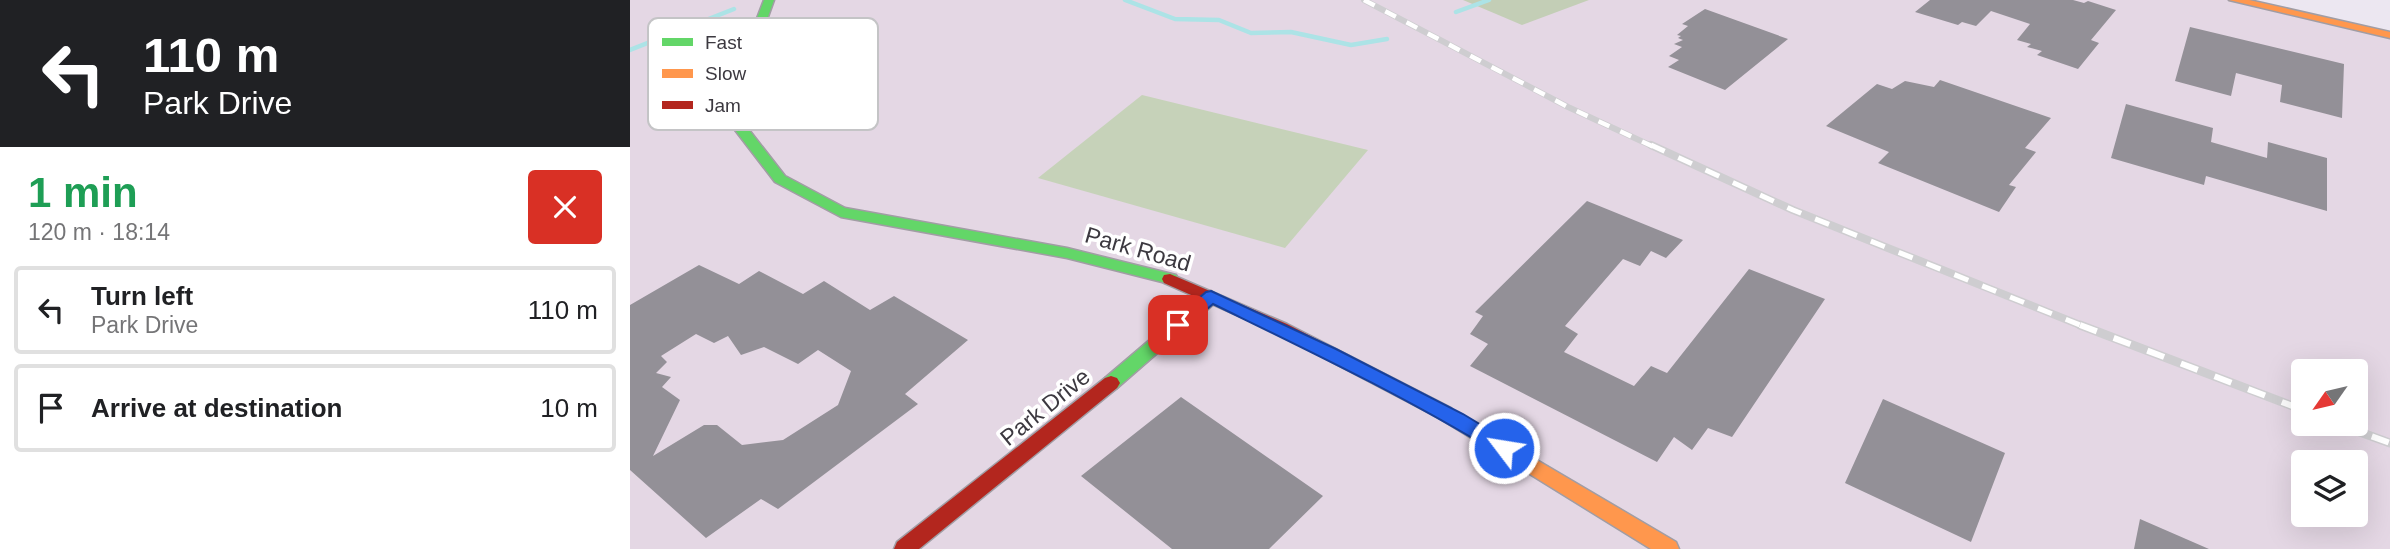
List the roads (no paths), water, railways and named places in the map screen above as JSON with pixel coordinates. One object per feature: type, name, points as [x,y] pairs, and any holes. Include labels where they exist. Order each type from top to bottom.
[{"type":"street","name":"Park Road","points":[[762,18],[769,0]]},
{"type":"street","points":[[2234,0],[2390,35]]},
{"type":"street","name":"Park Road","points":[[743,130],[780,179],[841,212],[1067,253],[1177,281],[1211,296],[1281,328],[1457,419],[1669,549]]},
{"type":"street","name":"Park Drive","points":[[904,549],[1094,397],[1211,296]]},
{"type":"waterway","points":[[1125,0],[1175,19],[1219,20],[1251,33],[1291,32],[1351,45],[1387,39]]},
{"type":"waterway","points":[[1456,12],[1489,0]]},
{"type":"waterway","points":[[711,18],[734,9]]},
{"type":"waterway","points":[[630,50],[648,43]]},
{"type":"railway","points":[[1364,0],[1568,107],[1654,147]]},
{"type":"railway","points":[[1651,145],[1793,210],[2080,325]]},
{"type":"railway","points":[[2080,325],[2291,405]]},
{"type":"railway","points":[[2080,325],[2085,327]]},
{"type":"railway","points":[[2368,435],[2390,443]]}]
